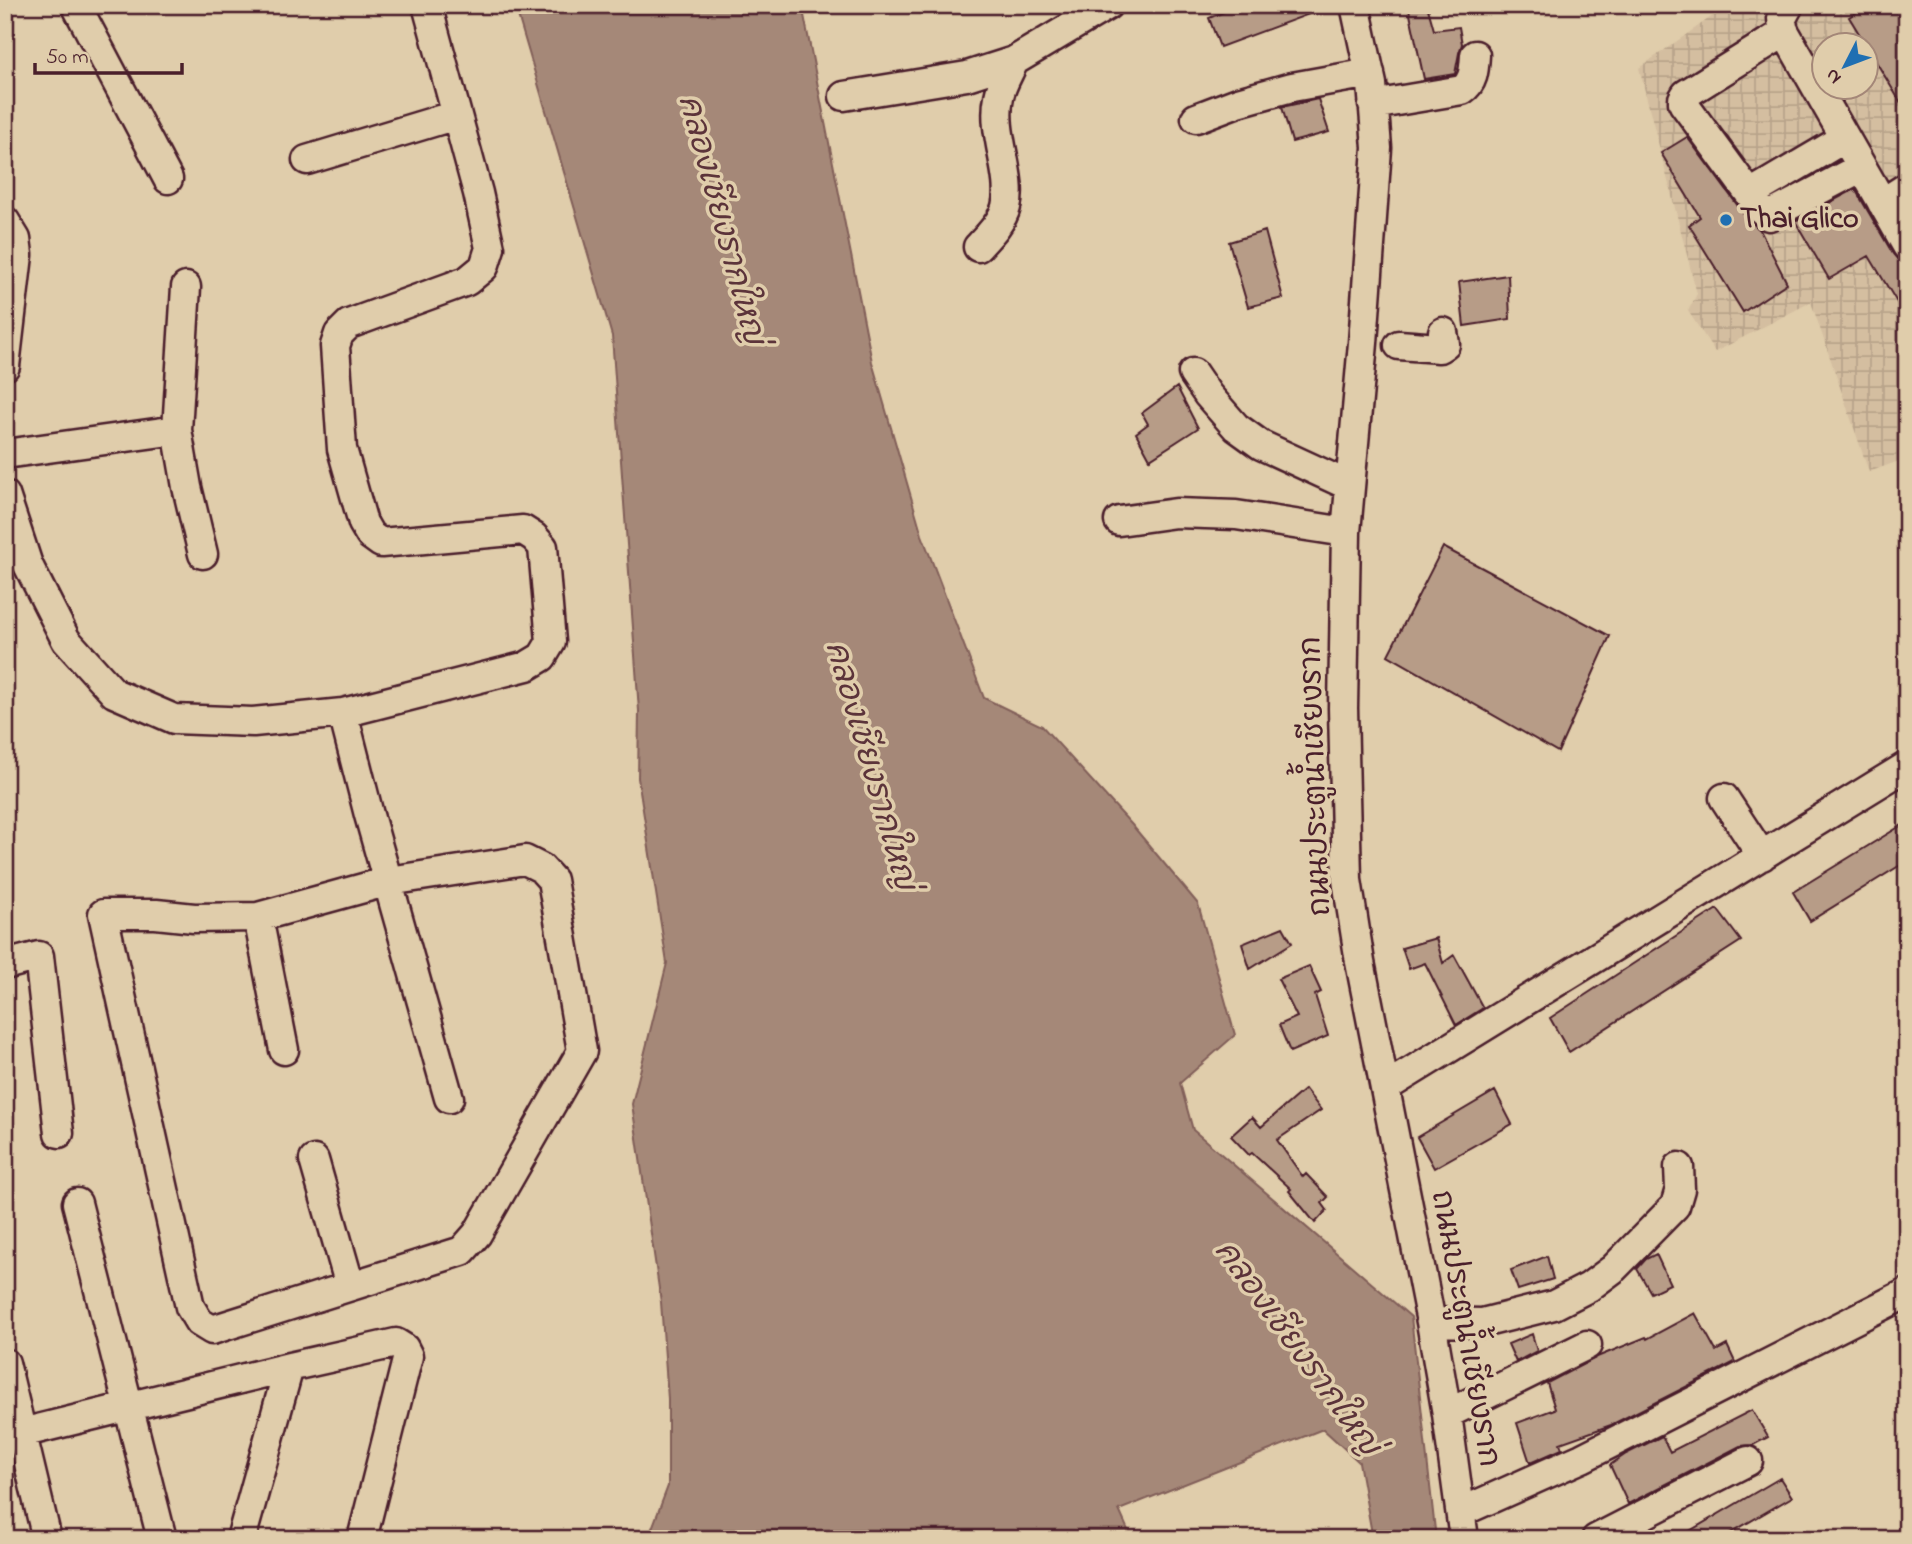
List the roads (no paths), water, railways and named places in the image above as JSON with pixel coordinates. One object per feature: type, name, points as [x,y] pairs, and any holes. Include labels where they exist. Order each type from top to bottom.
[{"type":"street","points":[[76,5],[168,179]]},
{"type":"street","points":[[5,495],[28,565],[66,640],[114,693],[174,719],[253,722],[343,713],[527,666],[542,657],[551,642],[543,547],[534,537],[523,530],[381,542],[370,535],[363,523],[342,449],[335,346],[339,334],[349,324],[467,281],[484,267],[490,248],[481,204],[427,5]]},
{"type":"street","points":[[844,96],[967,76],[1014,61],[1108,5]]},
{"type":"street","name":"ถนนประตูน้ำเชียงราก","points":[[1355,5],[1370,73],[1377,148],[1381,344],[1350,486],[1346,532],[1343,708],[1347,880],[1360,961],[1431,1322],[1463,1525]]},
{"type":"street","points":[[1862,167],[1769,216],[1749,194],[1683,103],[1683,99],[1686,94],[1787,18],[1845,138],[1862,167],[1907,246]]},
{"type":"street","points":[[1373,105],[1462,90],[1471,81],[1475,55]]},
{"type":"street","points":[[978,247],[1001,218],[1007,205],[1005,173],[998,138],[998,112],[999,96],[1014,61]]},
{"type":"street","points":[[1196,118],[1238,102],[1292,87],[1370,73]]},
{"type":"street","points":[[307,160],[456,115]]},
{"type":"street","points":[[1749,194],[1845,138]]},
{"type":"street","points":[[1882,203],[1907,187]]},
{"type":"street","points":[[5,221],[16,239],[18,255],[5,366]]},
{"type":"street","points":[[186,288],[164,433],[187,486],[203,554]]},
{"type":"street","points":[[1381,344],[1439,348],[1446,341],[1443,332]]},
{"type":"street","points":[[1194,373],[1208,395],[1236,427],[1261,445],[1350,486]]},
{"type":"street","points":[[12,453],[164,433]]},
{"type":"street","points":[[1119,521],[1176,513],[1236,515],[1346,532]]},
{"type":"street","points":[[343,713],[449,1098]]},
{"type":"street","points":[[1386,1087],[1907,766]]},
{"type":"street","points":[[1724,798],[1762,856]]},
{"type":"street","points":[[525,860],[541,868],[552,880],[582,1051],[477,1234],[462,1251],[212,1330],[200,1322],[190,1307],[103,914],[156,914],[194,918],[258,917],[389,881],[525,860]]},
{"type":"street","points":[[258,917],[284,1050]]},
{"type":"street","points":[[5,965],[38,956],[59,1133]]},
{"type":"street","points":[[314,1160],[350,1286]]},
{"type":"street","points":[[1431,1322],[1482,1323],[1554,1305],[1589,1287],[1614,1269],[1675,1206],[1680,1189],[1679,1167]]},
{"type":"street","points":[[77,1203],[162,1539]]},
{"type":"street","points":[[1463,1525],[1582,1458],[1907,1293]]},
{"type":"street","points":[[13,1435],[396,1343],[404,1348],[408,1356],[362,1539]]},
{"type":"street","points":[[1447,1414],[1587,1345]]},
{"type":"street","points":[[5,1363],[13,1435],[47,1539]]},
{"type":"street","points":[[241,1539],[289,1367]]},
{"type":"street","points":[[1596,1539],[1748,1461]]},
{"type":"water","name":"คลองเชียงรากใหญ่","points":[[515,5],[802,5],[872,362],[922,535],[984,698],[1042,726],[1132,825],[1198,904],[1235,1035],[1180,1083],[1193,1130],[1411,1317],[1436,1539],[1373,1539],[1359,1462],[1323,1429],[1119,1510],[1131,1537],[1135,1539],[648,1539],[668,1486],[668,1399],[661,1302],[632,1104],[667,963],[638,778],[639,711],[612,336]]},
{"type":"place","name":"Thai Glico","points":[[1726,220]]}]
